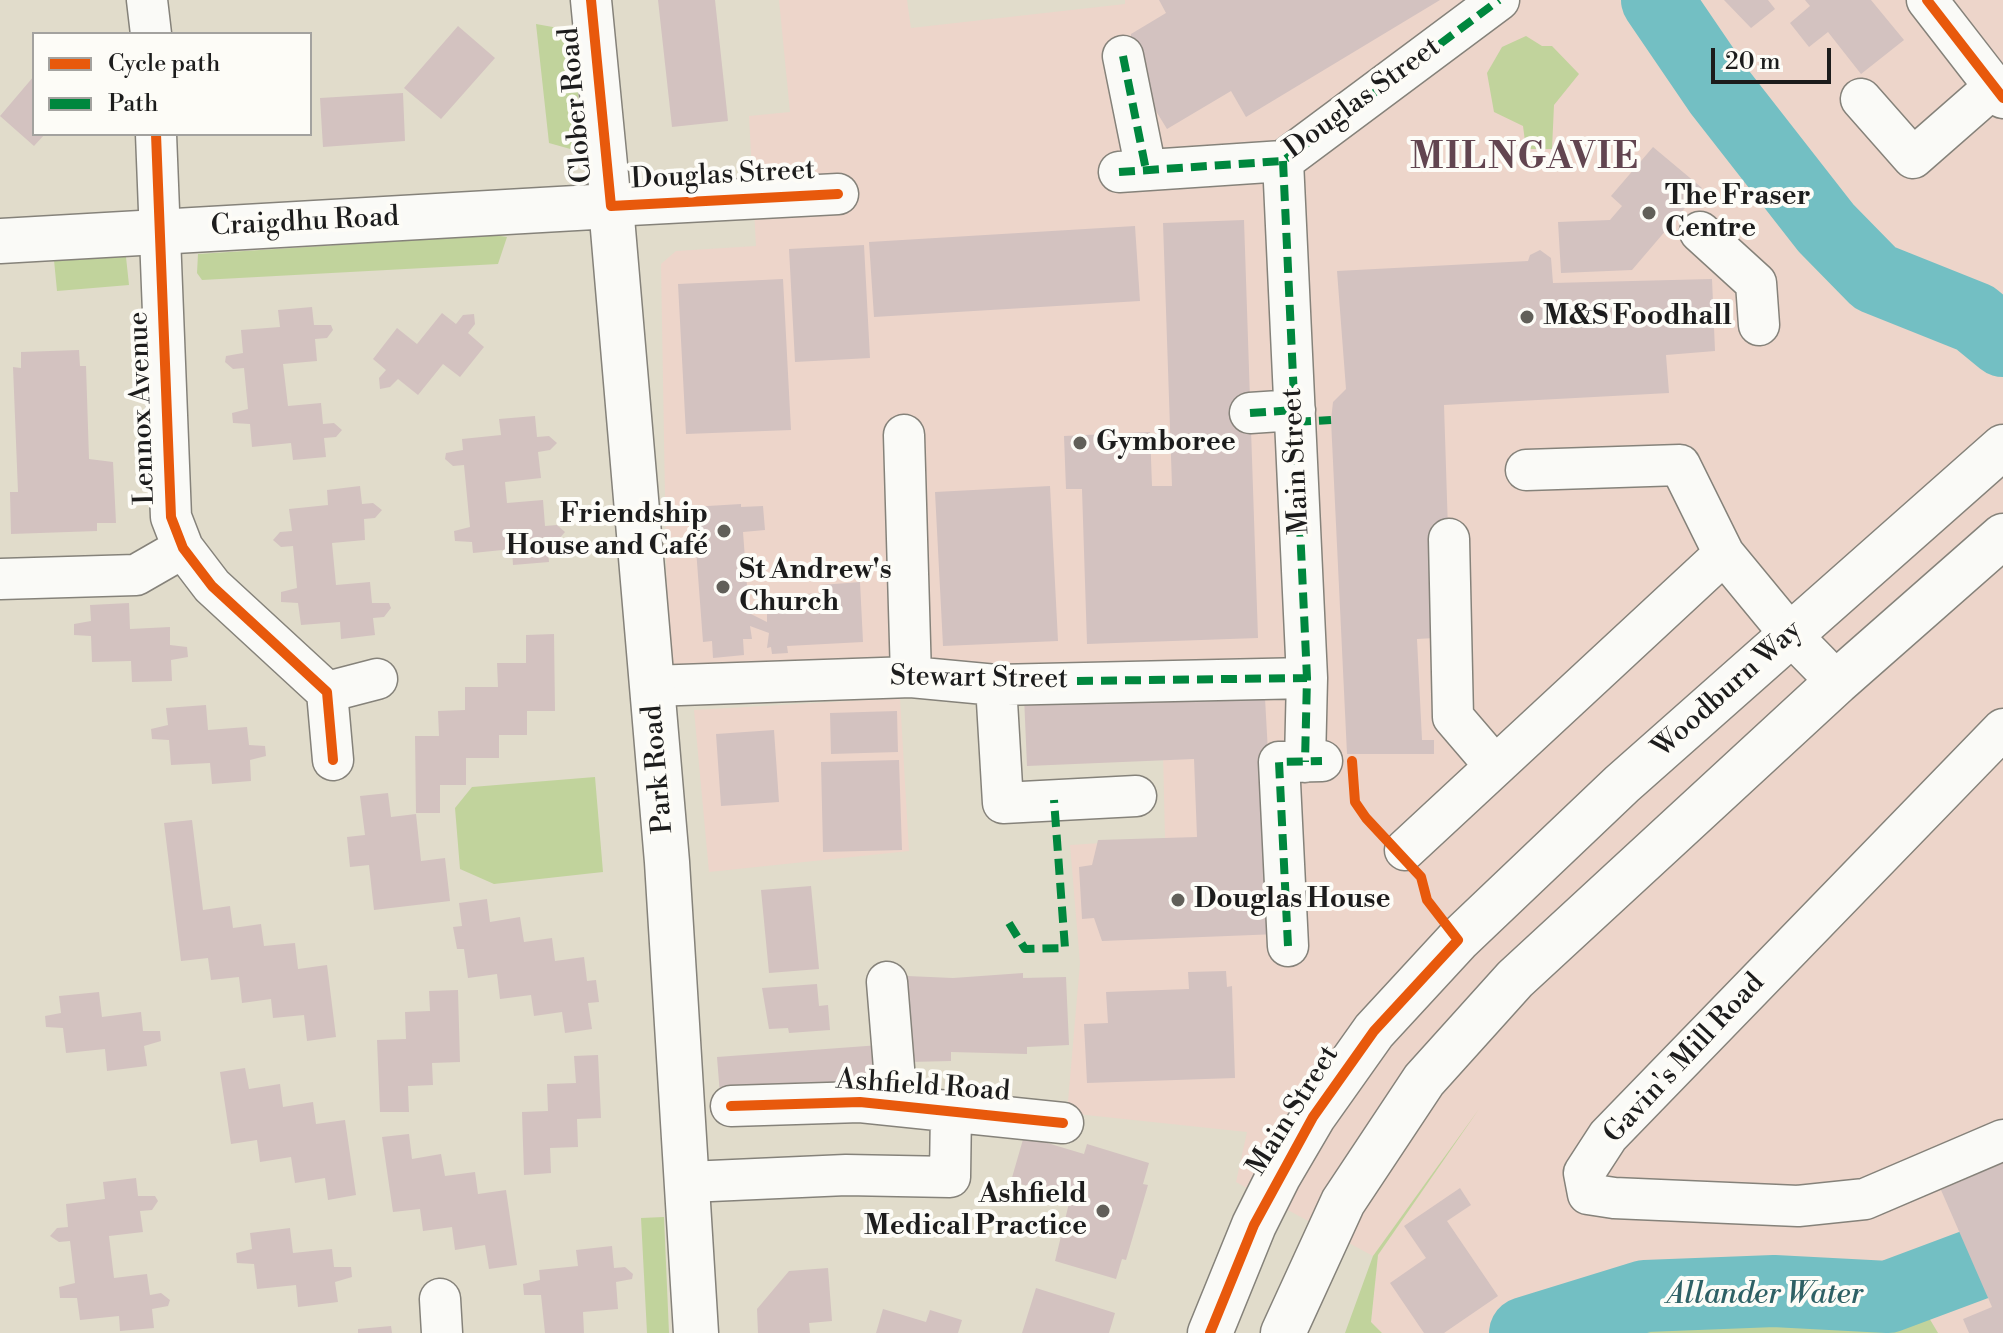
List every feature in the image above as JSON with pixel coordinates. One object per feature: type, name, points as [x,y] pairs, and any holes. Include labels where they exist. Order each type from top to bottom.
[{"type":"main road","name":"Craigdhu Road","points":[[0,241],[611,206]]},
{"type":"main road","name":"Park Road","points":[[611,206],[667,862],[696,1333]]},
{"type":"main road","name":"Woodburn Way","points":[[1458,940],[1622,784],[2003,447]]},
{"type":"main road","points":[[1283,1333],[1316,1254],[1380,1140],[1424,1080],[1515,979],[1837,682],[2003,536]]},
{"type":"main road","name":"Main Street","points":[[1210,1333],[1254,1225],[1313,1117],[1374,1031],[1458,940]]},
{"type":"street","points":[[147,0],[151,32]]},
{"type":"street","name":"Clober Road","points":[[591,0],[611,206]]},
{"type":"street","name":"Douglas Street","points":[[1123,56],[1133,171],[1283,161],[1499,0]]},
{"type":"street","points":[[1861,99],[1913,158],[1998,93],[1927,0]]},
{"type":"street","name":"Lennox Avenue","points":[[156,136],[171,517],[183,548],[212,586],[327,692]]},
{"type":"street","name":"Main Street","points":[[1283,161],[1307,417],[1307,678],[1314,762],[1279,762],[1288,946]]},
{"type":"street","name":"Douglas Street","points":[[611,206],[838,194]]},
{"type":"street","points":[[1700,232],[1756,283],[1759,325]]},
{"type":"street","points":[[1250,413],[1307,417]]},
{"type":"street","points":[[904,435],[911,677]]},
{"type":"street","points":[[1526,470],[1680,465],[1724,554],[1790,634],[1837,682]]},
{"type":"street","points":[[1449,539],[1453,717],[1495,766]]},
{"type":"street","points":[[0,579],[136,575],[183,548]]},
{"type":"street","points":[[1405,850],[1724,554]]},
{"type":"street","name":"Stewart Street","points":[[651,686],[911,677],[996,685],[1307,678]]},
{"type":"street","points":[[333,760],[327,692],[377,679]]},
{"type":"street","points":[[996,685],[1003,803],[1136,796]]},
{"type":"street","name":"Gavin's Mill Road","points":[[2003,729],[1608,1136],[1584,1173],[1588,1194],[1614,1198],[1798,1206],[1865,1199],[2003,1140]]},
{"type":"street","points":[[887,982],[876,1026],[897,1105]]},
{"type":"street","name":"Ashfield Road","points":[[731,1106],[860,1102],[1063,1123]]},
{"type":"street","name":"Ashfield Road","points":[[688,1182],[846,1175],[950,1177],[951,1110]]},
{"type":"shaded area","points":[[779,0],[907,0],[911,28],[1125,4],[1125,0],[2003,0],[2003,1333],[1938,1333],[1922,1306],[1588,1282],[1502,1333],[1382,1333],[1371,1322],[1378,1255],[1436,1170],[1373,1256],[1236,1182],[1247,1132],[1067,1113],[1080,963],[1070,845],[1165,839],[1161,665],[894,665],[668,673],[661,264],[676,251],[756,246],[749,116],[790,112]]},
{"type":"shaded area","points":[[900,698],[909,851],[709,872],[694,710]]},
{"type":"green space","points":[[536,24],[575,31],[581,152],[549,143]]},
{"type":"green space","points":[[1526,36],[1542,46],[1552,46],[1579,74],[1554,105],[1552,149],[1526,149],[1523,126],[1494,112],[1487,73],[1502,47]]},
{"type":"green space","points":[[494,235],[507,237],[498,264],[202,280],[197,273],[198,254]]},
{"type":"green space","points":[[126,257],[129,285],[57,291],[54,260]]},
{"type":"green space","points":[[595,777],[603,872],[494,884],[460,869],[455,808],[472,787]]},
{"type":"green space","points":[[1479,1109],[1378,1255],[1371,1322],[1382,1333],[1345,1333],[1373,1256]]},
{"type":"green space","points":[[664,1217],[669,1333],[647,1333],[641,1218]]},
{"type":"green space","points":[[1588,1282],[1922,1306],[1938,1333],[1502,1333]]},
{"type":"building","points":[[658,0],[715,0],[728,121],[672,127]]},
{"type":"building","points":[[1159,0],[1440,0],[1246,117],[1231,91],[1167,129],[1132,72],[1131,34],[1166,13]]},
{"type":"building","points":[[1724,0],[1768,0],[1775,9],[1751,28]]},
{"type":"building","points":[[1805,0],[1871,0],[1904,40],[1861,74],[1828,32],[1809,47],[1790,23],[1810,6]]},
{"type":"building","points":[[458,26],[495,58],[441,119],[404,88]]},
{"type":"building","points":[[32,78],[32,136],[43,136],[34,146],[0,116]]},
{"type":"building","points":[[403,93],[405,141],[323,147],[320,98]]},
{"type":"building","name":"The Fraser Centre","points":[[1653,147],[1702,188],[1632,270],[1561,273],[1558,222],[1610,220],[1622,206],[1611,196]]},
{"type":"building","points":[[1244,220],[1258,638],[1087,644],[1082,489],[1066,489],[1064,436],[1150,432],[1152,486],[1172,486],[1163,223]]},
{"type":"building","points":[[1135,226],[1140,301],[874,317],[869,242]]},
{"type":"building","points":[[864,245],[870,358],[795,362],[789,249]]},
{"type":"building","points":[[1540,250],[1551,258],[1553,283],[1712,279],[1715,351],[1666,355],[1669,393],[1444,405],[1448,530],[1435,638],[1417,639],[1422,740],[1434,740],[1434,754],[1347,754],[1331,420],[1333,402],[1346,389],[1337,271],[1528,261],[1530,255]]},
{"type":"building","points":[[783,279],[791,430],[686,434],[678,284]]},
{"type":"building","points":[[312,307],[314,325],[331,325],[333,330],[327,338],[315,339],[317,361],[283,364],[288,406],[321,403],[323,424],[334,423],[342,430],[336,437],[324,438],[326,457],[293,460],[291,443],[252,447],[250,424],[233,423],[232,413],[248,409],[244,368],[233,369],[225,362],[226,356],[243,353],[241,330],[280,327],[278,310]]},
{"type":"building","points":[[442,313],[456,324],[463,315],[474,314],[475,324],[468,333],[484,347],[460,377],[443,364],[418,395],[398,379],[390,387],[380,389],[379,378],[386,370],[373,359],[397,328],[417,344]]},
{"type":"building","points":[[79,350],[80,366],[86,366],[89,459],[113,462],[116,523],[97,523],[97,531],[11,534],[10,492],[18,492],[13,367],[21,368],[21,352]]},
{"type":"building","points":[[535,416],[537,437],[549,436],[557,443],[550,450],[538,452],[541,478],[505,482],[507,503],[543,500],[545,526],[557,525],[565,532],[558,540],[547,541],[549,562],[513,565],[512,549],[473,553],[472,542],[455,541],[454,531],[470,527],[464,465],[453,466],[445,459],[446,453],[463,450],[462,439],[501,435],[499,419]]},
{"type":"building","points":[[360,486],[362,504],[373,503],[382,510],[375,518],[364,519],[365,540],[332,543],[336,585],[370,582],[372,603],[389,603],[391,608],[384,617],[373,618],[375,635],[341,639],[340,622],[301,625],[298,603],[281,602],[281,592],[297,588],[293,546],[281,547],[273,540],[280,532],[292,531],[289,509],[328,505],[327,490]]},
{"type":"building","points":[[1050,486],[1058,641],[943,646],[935,492]]},
{"type":"building","points":[[741,504],[741,507],[763,506],[765,530],[743,532],[749,613],[767,622],[767,610],[775,610],[774,596],[822,593],[821,585],[860,582],[863,642],[787,646],[788,653],[772,654],[771,647],[767,648],[769,633],[750,626],[752,639],[743,639],[744,655],[713,658],[712,641],[703,642],[696,549],[687,550],[686,535],[694,534],[691,507]]},
{"type":"building","points":[[129,603],[130,629],[170,627],[170,645],[187,647],[188,657],[171,660],[172,681],[132,682],[131,661],[92,662],[91,636],[74,635],[74,624],[91,621],[90,605]]},
{"type":"building","points":[[554,634],[555,711],[527,711],[527,735],[499,735],[499,758],[466,758],[466,785],[440,785],[440,813],[416,813],[415,736],[439,736],[438,711],[465,710],[465,687],[498,687],[497,663],[526,663],[526,635]]},
{"type":"building","points":[[1024,696],[1265,698],[1278,934],[1102,941],[1094,918],[1082,919],[1079,867],[1092,865],[1098,840],[1197,837],[1194,759],[1027,766]]},
{"type":"building","points":[[206,705],[208,730],[247,727],[249,745],[265,746],[266,756],[250,760],[251,781],[212,784],[210,763],[171,765],[169,740],[152,739],[151,729],[168,725],[166,708]]},
{"type":"building","points":[[897,711],[898,752],[831,754],[830,713]]},
{"type":"building","points":[[774,730],[779,802],[721,806],[716,734]]},
{"type":"building","points":[[899,760],[902,850],[823,852],[821,762]]},
{"type":"building","points":[[388,793],[391,817],[416,814],[421,861],[445,858],[450,901],[374,910],[369,865],[350,867],[347,837],[365,835],[360,796]]},
{"type":"building","points":[[192,820],[203,910],[230,906],[233,928],[261,924],[264,946],[295,943],[298,969],[327,965],[336,1037],[307,1041],[304,1015],[273,1018],[271,999],[242,1003],[239,977],[211,980],[208,958],[181,961],[164,823]]},
{"type":"building","points":[[811,886],[819,969],[769,973],[761,890]]},
{"type":"building","points":[[487,899],[490,922],[520,917],[524,942],[552,938],[555,961],[584,957],[587,981],[596,980],[599,1002],[588,1003],[592,1029],[565,1033],[562,1012],[534,1016],[531,995],[500,999],[497,974],[468,978],[464,949],[457,949],[453,927],[462,926],[459,903]]},
{"type":"building","points":[[1226,971],[1227,987],[1232,986],[1235,1078],[1087,1083],[1084,1024],[1108,1023],[1106,992],[1189,989],[1188,972]]},
{"type":"building","points":[[1023,973],[1023,978],[1066,977],[1069,1045],[1027,1047],[1027,1054],[951,1052],[951,1061],[909,1062],[907,976],[953,978]]},
{"type":"building","points":[[817,984],[819,1006],[828,1005],[830,1030],[789,1033],[788,1028],[769,1029],[762,988]]},
{"type":"building","points":[[458,990],[460,1062],[432,1063],[433,1085],[408,1086],[409,1112],[380,1112],[377,1040],[406,1039],[405,1012],[430,1011],[429,991]]},
{"type":"building","points":[[99,992],[102,1017],[141,1012],[143,1031],[160,1031],[161,1041],[144,1046],[147,1066],[107,1071],[105,1049],[66,1053],[63,1028],[46,1027],[45,1016],[61,1013],[59,996]]},
{"type":"building","points":[[880,1045],[883,1083],[720,1095],[717,1057]]},
{"type":"building","points":[[598,1055],[601,1118],[577,1119],[578,1147],[550,1148],[551,1173],[524,1175],[522,1112],[548,1111],[547,1084],[576,1083],[574,1056]]},
{"type":"building","points":[[245,1068],[249,1089],[280,1084],[283,1107],[313,1102],[316,1124],[345,1120],[356,1195],[328,1200],[325,1178],[295,1183],[291,1157],[260,1162],[257,1140],[231,1144],[220,1072]]},
{"type":"building","points":[[409,1134],[412,1159],[441,1154],[445,1176],[475,1172],[478,1194],[506,1190],[517,1265],[489,1269],[485,1245],[455,1250],[452,1227],[423,1231],[420,1209],[393,1212],[382,1137]]},
{"type":"building","name":"Ashfield Medical Practice","points":[[1024,1136],[1084,1154],[1087,1144],[1149,1163],[1143,1184],[1148,1185],[1126,1260],[1122,1259],[1116,1279],[1055,1261],[1070,1199],[1011,1181]]},
{"type":"building","points":[[2003,1163],[2003,1333],[1969,1333],[1963,1319],[1992,1307],[1941,1190]]},
{"type":"building","points":[[136,1178],[138,1196],[155,1196],[158,1201],[152,1210],[140,1211],[143,1232],[109,1236],[114,1278],[147,1274],[150,1295],[161,1293],[170,1300],[168,1306],[152,1309],[154,1328],[120,1331],[119,1316],[80,1320],[77,1298],[60,1298],[59,1287],[75,1283],[70,1241],[59,1242],[50,1236],[57,1228],[68,1227],[66,1204],[105,1199],[103,1182]]},
{"type":"building","points":[[1460,1188],[1471,1205],[1447,1221],[1498,1296],[1444,1333],[1424,1333],[1390,1283],[1426,1258],[1404,1226]]},
{"type":"building","points":[[290,1228],[293,1253],[332,1249],[334,1267],[351,1267],[352,1277],[335,1282],[338,1302],[298,1307],[296,1285],[257,1289],[254,1264],[237,1263],[236,1253],[252,1249],[250,1233]]},
{"type":"building","points":[[612,1246],[614,1268],[625,1267],[633,1274],[632,1279],[616,1282],[618,1309],[583,1312],[584,1333],[545,1333],[541,1295],[524,1295],[523,1284],[540,1280],[539,1270],[578,1266],[576,1250]]},
{"type":"building","points":[[828,1268],[832,1321],[809,1323],[810,1333],[758,1333],[757,1309],[789,1271]]},
{"type":"building","points":[[1036,1288],[1115,1313],[1109,1333],[1022,1333]]},
{"type":"building","points":[[883,1309],[926,1322],[930,1310],[962,1320],[958,1333],[876,1333]]},
{"type":"building","points":[[391,1326],[392,1333],[358,1333],[358,1329]]},
{"type":"waterway","name":"Allander Water","points":[[1657,0],[1719,91],[1826,228],[1875,278],[1975,318],[2003,341]]},
{"type":"waterway","name":"Allander Water","points":[[1525,1333],[1645,1296],[1774,1291],[1888,1297],[2003,1254]]},
{"type":"marked path","points":[[1119,172],[1283,161],[1499,0]]},
{"type":"marked path","points":[[1123,56],[1146,170]]},
{"type":"marked path","points":[[1283,161],[1307,678],[1305,762]]},
{"type":"marked path","points":[[1250,413],[1295,410]]},
{"type":"marked path","points":[[1295,422],[1331,420]]},
{"type":"marked path","points":[[1077,681],[1307,678]]},
{"type":"marked path","points":[[1288,946],[1279,762],[1322,761]]},
{"type":"marked path","points":[[1009,923],[1025,949],[1065,948],[1054,800]]},
{"type":"cycle path","points":[[591,0],[611,206],[838,194]]},
{"type":"cycle path","points":[[1927,0],[2003,98]]},
{"type":"cycle path","points":[[156,136],[171,517],[183,548],[212,586],[327,692],[333,760]]},
{"type":"cycle path","points":[[1210,1333],[1254,1225],[1313,1117],[1374,1031],[1458,940],[1427,900],[1421,877],[1355,802],[1352,761]]},
{"type":"cycle path","points":[[731,1106],[860,1102],[1063,1123]]},
{"type":"place","name":"The Fraser Centre","points":[[1649,213]]},
{"type":"place","name":"M&S Foodhall","points":[[1527,317]]},
{"type":"place","name":"Gymboree","points":[[1080,443]]},
{"type":"place","name":"Friendship House and Café","points":[[724,531]]},
{"type":"place","name":"St Andrew's Church","points":[[723,587]]},
{"type":"place","name":"Douglas House","points":[[1178,900]]},
{"type":"place","name":"Ashfield Medical Practice","points":[[1103,1211]]},
{"type":"district","name":"MILNGAVIE","points":[[1525,159]]}]
